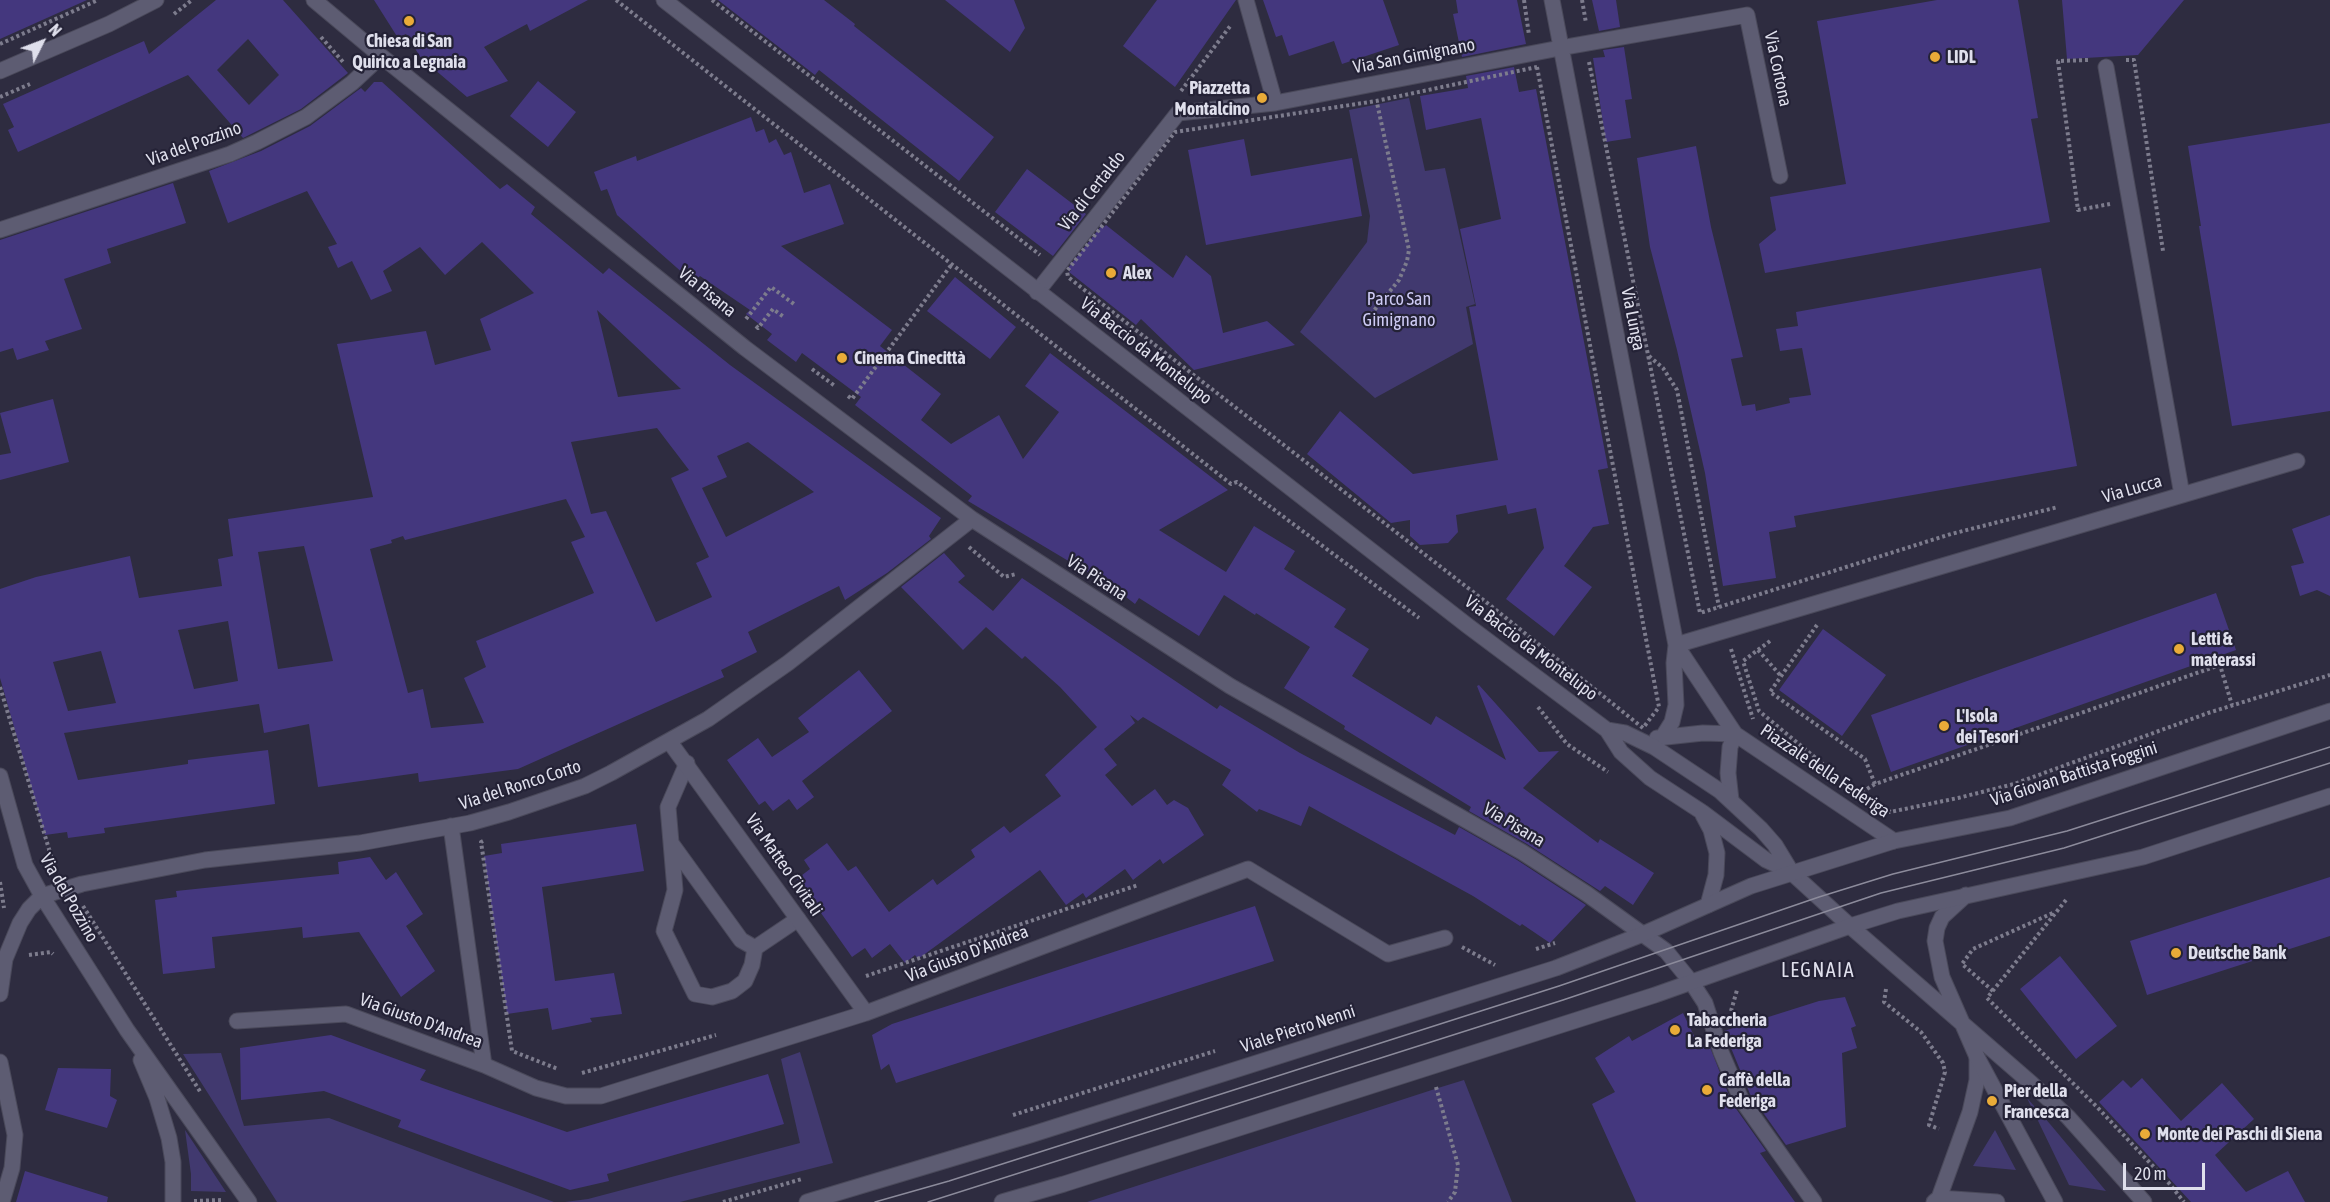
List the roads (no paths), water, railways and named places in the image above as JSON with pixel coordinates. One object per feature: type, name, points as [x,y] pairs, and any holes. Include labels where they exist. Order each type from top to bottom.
[{"type":"street","points":[[0,70],[135,12],[156,0]]},
{"type":"street","name":"Via Pisana","points":[[314,0],[381,57],[745,348],[972,519],[1230,686],[1505,841],[1563,878],[1665,951],[1692,982],[1705,1003],[1721,1052],[1741,1099],[1814,1202]]},
{"type":"street","name":"Via Baccio da Montelupo","points":[[664,0],[1468,626],[1607,730],[1637,738],[1709,783],[1731,800],[1775,845],[1791,872]]},
{"type":"street","points":[[1246,0],[1275,103]]},
{"type":"street","name":"Via Lunga","points":[[1552,0],[1676,645],[1674,663],[1676,705],[1672,722],[1662,738]]},
{"type":"street","name":"Via Cortona","points":[[1560,48],[1747,15],[1780,176]]},
{"type":"street","name":"Via San Gimignano","points":[[1275,103],[1560,48]]},
{"type":"street","name":"Via del Pozzino","points":[[0,230],[230,154],[257,142],[321,107],[381,57]]},
{"type":"street","name":"Via Lucca","points":[[1676,645],[2182,495],[2106,67]]},
{"type":"street","name":"Via di Certaldo","points":[[1037,292],[1178,113],[1275,103]]},
{"type":"street","points":[[2182,495],[2296,461]]},
{"type":"street","name":"Via del Ronco Corto","points":[[42,896],[82,884],[205,860],[360,843],[451,826],[509,812],[585,786],[611,774],[708,719],[788,663],[972,519]]},
{"type":"street","name":"Via Lunga","points":[[1676,645],[1735,734]]},
{"type":"street","name":"Via Giovan Battista Foggini","points":[[1791,872],[1894,841],[2010,818],[2330,711]]},
{"type":"street","name":"Via Baccio da Montelupo","points":[[1607,730],[1611,740],[1642,772],[1702,812],[1766,860],[1791,872],[2068,1118],[2144,1202]]},
{"type":"street","name":"Piazzale della Federiga","points":[[1637,738],[1662,738],[1703,733],[1735,734],[1894,841]]},
{"type":"street","name":"Piazzale della Federiga","points":[[1731,800],[1728,773],[1730,747],[1735,734]]},
{"type":"street","name":"Via Matteo Civitali","points":[[669,741],[866,1013]]},
{"type":"street","points":[[687,763],[668,807],[675,890],[664,931],[695,994],[712,997],[732,991],[745,981],[752,965],[755,948],[798,919]]},
{"type":"street","name":"Via del Pozzino","points":[[0,776],[25,865],[42,896],[127,1030],[249,1202]]},
{"type":"street","points":[[1002,1202],[1692,982],[1898,911],[2143,856],[2330,796]]},
{"type":"street","points":[[1702,812],[1711,830],[1717,853],[1716,875],[1708,905]]},
{"type":"street","name":"Via Giusto D'Andrea","points":[[451,826],[484,1065]]},
{"type":"street","points":[[671,843],[741,940],[755,948]]},
{"type":"street","name":"Via Giusto D'Andrea","points":[[237,1021],[346,1014],[484,1065],[536,1088],[566,1096],[601,1096],[866,1013],[1248,869],[1388,954],[1445,938]]},
{"type":"street","name":"Viale Pietro Nenni","points":[[807,1202],[1030,1135],[1556,968],[1643,934],[1751,886],[1791,872]]},
{"type":"street","points":[[1966,895],[1942,917],[1937,928],[1935,938],[1941,977],[1977,1058],[2055,1202]]},
{"type":"street","points":[[0,994],[5,959],[20,923],[29,909],[42,896]]},
{"type":"street","name":"Via del Pozzino","points":[[127,1030],[166,1126],[172,1151],[173,1202]]},
{"type":"street","points":[[1977,1058],[1977,1080],[1970,1112],[1937,1200],[1997,1202]]},
{"type":"street","points":[[0,1062],[15,1135],[12,1168],[2,1202]]},
{"type":"tram line","points":[[875,1202],[949,1181],[1559,986],[1819,897],[1893,874],[2067,831],[2330,747]]},
{"type":"tram line","points":[[928,1202],[1563,1000],[1881,893],[2064,848],[2330,763]]},
{"type":"place","name":"Chiesa di San Quirico a Legnaia","points":[[409,21]]},
{"type":"place","name":"LIDL","points":[[1935,57]]},
{"type":"place","name":"Piazzetta Montalcino","points":[[1262,98]]},
{"type":"place","name":"Alex","points":[[1111,273]]},
{"type":"place","name":"Cinema Cinecittà","points":[[842,358]]},
{"type":"place","name":"Letti & materassi","points":[[2179,649]]},
{"type":"place","name":"L'Isola dei Tesori","points":[[1944,726]]},
{"type":"place","name":"Deutsche Bank","points":[[2176,953]]},
{"type":"place","name":"Tabaccheria La Federiga","points":[[1675,1030]]},
{"type":"place","name":"Caffè della Federiga","points":[[1707,1090]]},
{"type":"place","name":"Pier della Francesca","points":[[1992,1101]]},
{"type":"place","name":"Monte dei Paschi di Siena","points":[[2145,1134]]},
{"type":"district","name":"LEGNAIA","points":[[1818,971]]},
{"type":"park label","name":"Parco San Gimignano","points":[[1399,309]]}]
